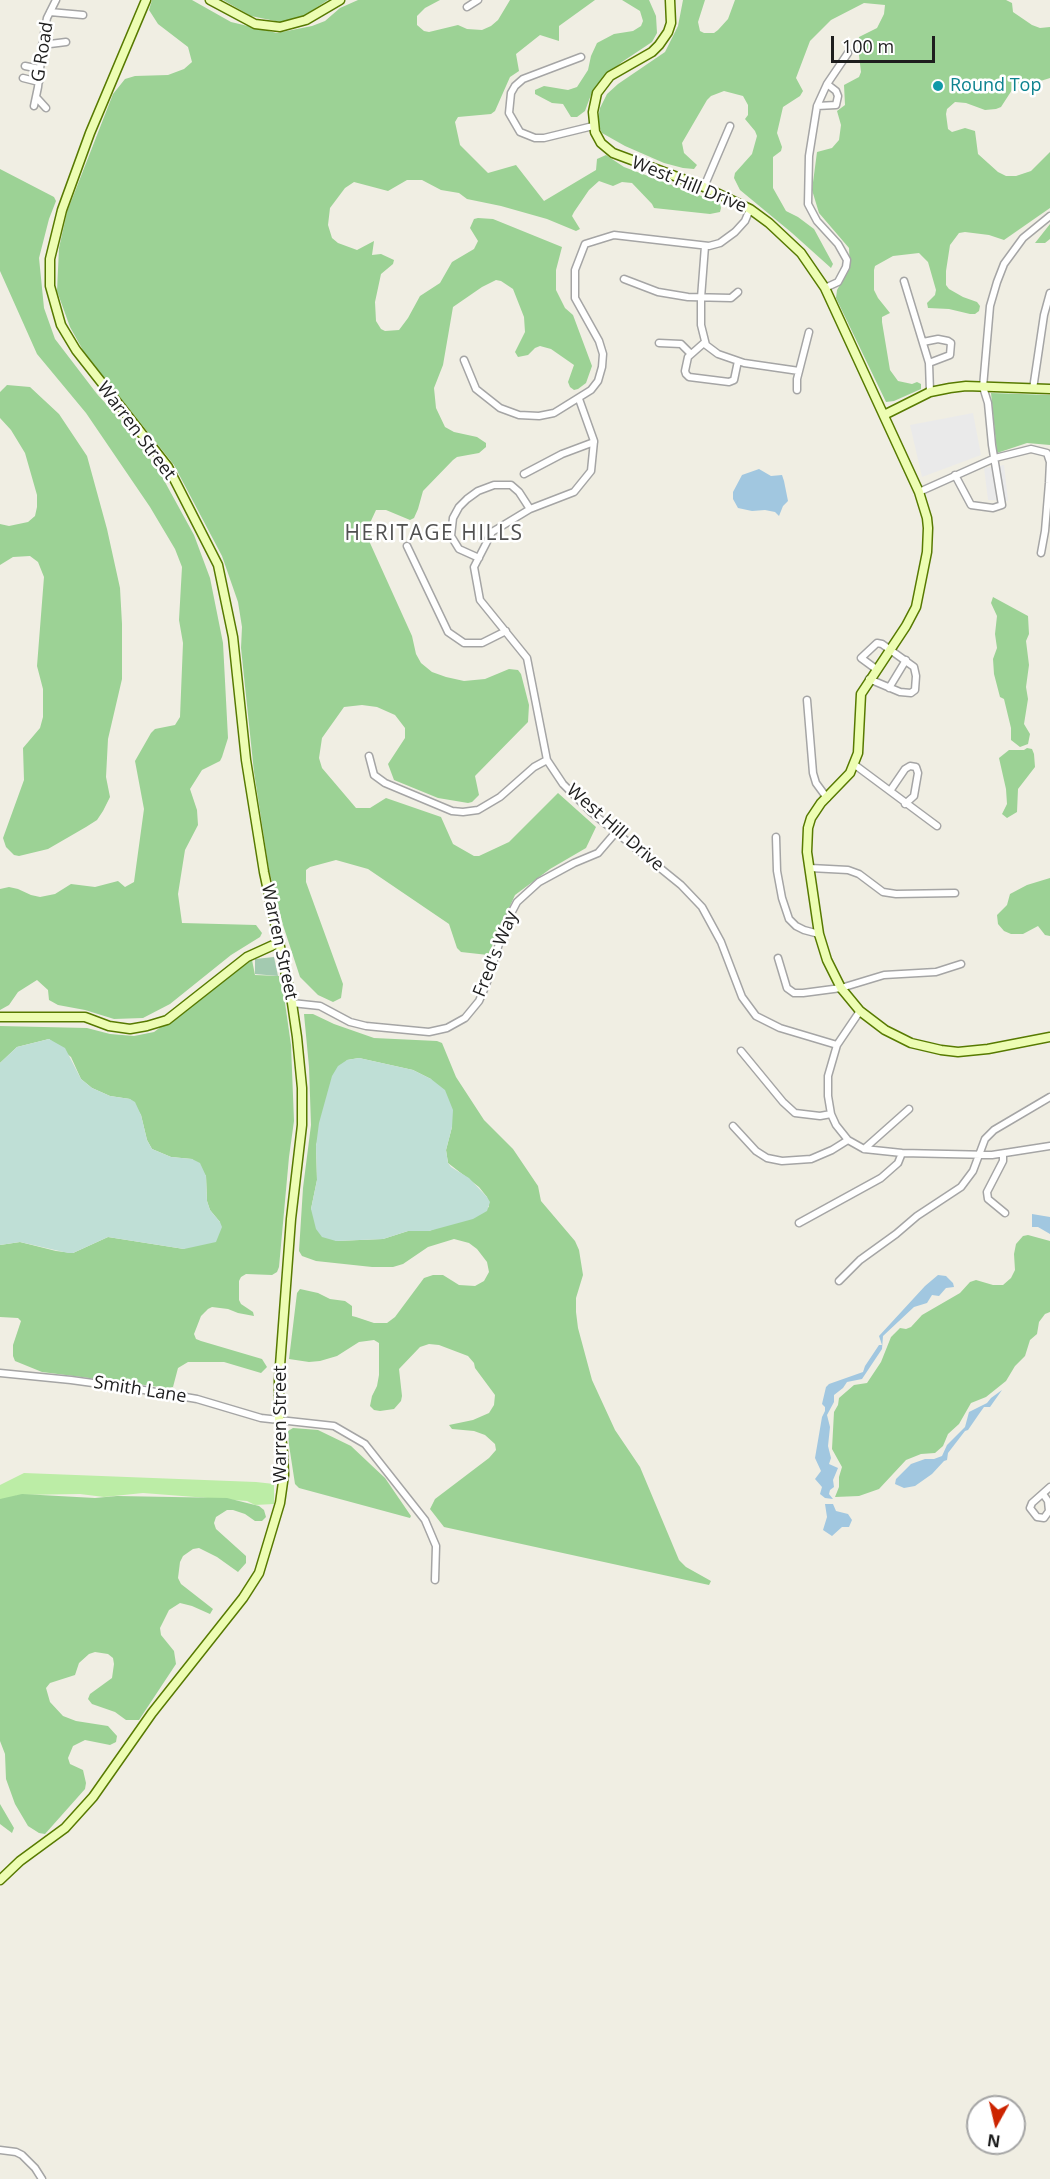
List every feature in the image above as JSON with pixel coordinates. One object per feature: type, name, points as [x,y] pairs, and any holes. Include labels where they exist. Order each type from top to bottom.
[{"type":"street","name":"G Road","points":[[34,106],[39,82],[42,45],[50,12],[56,0]]},
{"type":"street","name":"Warren Street","points":[[0,1880],[20,1861],[65,1828],[93,1797],[152,1713],[243,1598],[259,1573],[280,1503],[284,1475],[279,1420],[279,1379],[291,1219],[302,1125],[300,1067],[292,1003],[263,869],[246,760],[234,637],[218,566],[168,467],[85,363],[68,338],[56,313],[50,286],[50,259],[62,210],[90,133],[146,0]]},
{"type":"street","points":[[210,0],[255,24],[280,27],[306,20],[340,0]]},
{"type":"street","points":[[467,7],[478,0]]},
{"type":"street","points":[[581,57],[523,80],[511,93],[509,113],[520,132],[535,138],[544,138],[593,126],[594,101],[602,85],[610,76],[652,52],[668,33],[671,16],[670,0]]},
{"type":"street","points":[[50,12],[83,15]]},
{"type":"street","points":[[42,45],[66,42]]},
{"type":"street","points":[[825,288],[838,282],[847,260],[838,244],[817,221],[808,204],[809,156],[817,106],[827,84],[848,53]]},
{"type":"street","points":[[25,66],[40,69]]},
{"type":"street","points":[[23,78],[39,82]]},
{"type":"street","points":[[817,106],[836,105],[838,96],[827,84]]},
{"type":"street","points":[[36,97],[46,108]]},
{"type":"street","name":"West Hill Drive","points":[[593,126],[601,142],[613,153],[704,187],[750,208],[801,253],[825,288],[919,492],[928,528],[920,597],[911,618],[861,694],[858,753],[855,765]]},
{"type":"street","points":[[704,187],[730,126]]},
{"type":"street","points":[[464,360],[467,372],[476,389],[500,408],[519,415],[539,416],[554,413],[591,390],[598,381],[603,354],[595,333],[575,298],[576,270],[585,244],[614,235],[705,246],[720,243],[745,221],[750,208]]},
{"type":"street","points":[[955,475],[971,505],[993,508],[1002,505],[988,403],[983,387],[990,306],[1004,264],[1023,238],[1050,216]]},
{"type":"street","points":[[705,246],[701,298],[701,325],[705,342],[718,354],[738,361],[799,371]]},
{"type":"street","points":[[624,279],[658,292],[701,298],[731,298],[738,292]]},
{"type":"street","points":[[904,281],[929,363],[930,392]]},
{"type":"street","points":[[1034,389],[1044,315],[1050,293]]},
{"type":"street","points":[[797,390],[799,371],[809,332]]},
{"type":"street","points":[[923,342],[938,339],[951,343],[950,355],[929,363]]},
{"type":"street","points":[[705,342],[690,353],[686,371],[689,377],[734,380],[738,361]]},
{"type":"street","points":[[659,343],[681,344],[690,353]]},
{"type":"street","points":[[884,415],[930,392],[966,386],[1050,389]]},
{"type":"street","name":"West Hill Drive","points":[[579,399],[594,442],[591,471],[574,492],[530,510],[492,532],[474,567],[480,600],[526,658],[547,760],[563,784],[591,812],[681,885],[702,907],[721,942],[742,997],[756,1016],[780,1029],[837,1045]]},
{"type":"street","points":[[524,474],[562,454],[594,442]]},
{"type":"street","points":[[919,492],[995,458],[1031,449],[1047,453],[1050,462],[1049,483],[1041,553]]},
{"type":"street","points":[[479,558],[459,549],[451,536],[453,518],[466,499],[478,491],[494,486],[511,485],[519,492],[530,510]]},
{"type":"street","points":[[407,546],[448,632],[464,643],[482,643],[506,631]]},
{"type":"street","points":[[869,680],[900,692],[911,693],[915,690],[914,667],[890,649],[877,643],[861,658],[876,669]]},
{"type":"street","points":[[889,688],[906,660]]},
{"type":"street","points":[[807,699],[813,773],[816,783],[827,798]]},
{"type":"street","points":[[369,756],[374,775],[385,783],[452,811],[463,812],[478,810],[500,797],[534,767],[547,760]]},
{"type":"street","points":[[937,826],[855,765],[811,818],[806,839],[819,934],[827,960],[841,988],[860,1011],[893,1035],[911,1043],[941,1050],[972,1051],[1050,1037]]},
{"type":"street","points":[[890,791],[905,769],[910,766],[916,767],[918,773],[914,796],[905,804]]},
{"type":"street","name":"Fred's Way","points":[[292,1003],[320,1006],[350,1022],[366,1026],[429,1032],[447,1028],[465,1018],[479,1001],[505,925],[517,903],[539,882],[598,853],[616,832]]},
{"type":"street","points":[[776,837],[777,871],[789,919],[804,930],[819,934]]},
{"type":"street","points":[[810,868],[848,870],[859,874],[883,892],[896,894],[955,893]]},
{"type":"street","points":[[0,1017],[85,1017],[109,1026],[130,1029],[147,1026],[167,1020],[247,957],[280,942]]},
{"type":"street","points":[[778,958],[787,988],[794,993],[814,993],[841,988],[871,978],[936,972],[962,964]]},
{"type":"street","points":[[860,1011],[837,1045],[828,1076],[831,1114],[836,1125],[848,1140],[864,1149],[902,1153],[1003,1154],[1050,1146]]},
{"type":"street","points":[[741,1052],[795,1113],[820,1116],[831,1114]]},
{"type":"street","points":[[839,1281],[860,1260],[917,1216],[961,1187],[973,1171],[985,1139],[994,1130],[1050,1097]]},
{"type":"street","points":[[864,1149],[909,1109]]},
{"type":"street","points":[[733,1126],[756,1151],[767,1158],[782,1161],[811,1159],[848,1140]]},
{"type":"street","points":[[799,1223],[881,1178],[898,1163],[902,1153]]},
{"type":"street","points":[[1003,1154],[1003,1161],[987,1192],[987,1200],[1005,1213]]},
{"type":"street","name":"Smith Lane","points":[[0,1373],[144,1390],[197,1399],[279,1420],[334,1426],[365,1444],[425,1520],[436,1546],[435,1580]]},
{"type":"street","points":[[1043,1494],[1050,1487]]},
{"type":"street","points":[[0,2150],[22,2155],[42,2179]]},
{"type":"green space","points":[[152,0],[192,0],[231,22],[277,33],[325,21],[340,8],[358,0],[440,0],[425,8],[417,16],[417,25],[429,32],[458,25],[467,29],[482,30],[498,20],[510,0],[595,0],[559,26],[559,41],[540,35],[516,54],[519,71],[510,77],[495,111],[491,114],[458,117],[455,122],[460,145],[488,173],[516,165],[544,201],[596,170],[597,159],[606,155],[624,167],[720,203],[721,208],[720,212],[710,214],[654,208],[632,183],[622,182],[613,186],[599,181],[589,190],[572,216],[580,229],[576,231],[547,219],[467,199],[459,193],[441,190],[422,180],[407,180],[388,191],[354,182],[345,188],[330,208],[328,225],[332,238],[338,243],[357,250],[374,241],[372,255],[381,254],[394,260],[393,264],[381,274],[375,302],[376,321],[385,331],[399,330],[420,296],[440,283],[452,262],[474,249],[478,241],[470,228],[474,219],[493,219],[562,247],[556,270],[556,290],[565,308],[573,315],[592,366],[586,383],[574,390],[568,382],[574,365],[551,349],[540,346],[528,355],[518,357],[515,352],[525,332],[524,317],[513,289],[501,281],[496,280],[482,287],[453,307],[443,365],[434,388],[436,408],[445,427],[454,432],[477,437],[486,443],[486,447],[479,453],[457,457],[453,460],[423,491],[414,518],[410,520],[386,510],[376,510],[370,523],[370,543],[412,636],[416,654],[421,663],[432,672],[464,681],[485,679],[509,669],[518,670],[529,705],[528,722],[475,776],[479,795],[468,803],[438,798],[394,780],[388,764],[405,738],[405,728],[395,715],[377,707],[362,705],[344,707],[322,738],[319,758],[322,768],[356,808],[370,808],[386,798],[441,817],[453,844],[474,856],[479,856],[509,842],[558,793],[596,827],[586,848],[550,869],[515,895],[488,955],[461,952],[457,948],[449,924],[368,869],[336,860],[310,867],[306,870],[306,882],[343,984],[341,998],[333,1002],[318,995],[300,977],[283,925],[269,870],[254,772],[241,648],[242,627],[238,602],[222,556],[174,465],[84,352],[70,327],[57,291],[59,248],[67,212],[113,94],[125,79],[135,76],[168,75],[184,69],[192,62],[188,47],[158,24],[149,10]]},
{"type":"green space","points":[[223,0],[328,0],[296,21],[280,22],[251,16]]},
{"type":"green space","points":[[622,0],[649,0],[656,16],[657,33],[652,42],[608,74],[592,92],[585,111],[577,117],[571,117],[563,104],[552,103],[535,94],[535,90],[544,86],[568,90],[577,87],[588,70],[597,43],[614,34],[633,31],[641,26],[643,21],[640,11]]},
{"type":"green space","points":[[683,0],[705,0],[698,22],[700,31],[704,33],[714,33],[718,30],[728,19],[735,0],[1006,0],[1012,3],[1013,12],[1032,25],[1040,28],[1050,27],[1050,78],[1012,90],[1001,107],[996,109],[985,110],[966,103],[955,102],[947,109],[948,129],[952,132],[965,128],[975,131],[978,154],[1006,176],[1016,176],[1031,171],[1050,152],[1050,208],[1004,240],[989,235],[965,232],[959,233],[950,245],[946,285],[963,297],[977,302],[980,306],[979,311],[970,314],[949,309],[928,308],[927,303],[935,295],[936,290],[928,262],[919,253],[893,256],[875,266],[874,290],[890,313],[882,317],[882,322],[890,370],[898,381],[912,384],[917,382],[921,384],[921,389],[894,401],[886,402],[836,298],[837,290],[850,268],[849,248],[819,213],[812,190],[817,152],[832,148],[839,140],[841,125],[837,111],[845,105],[844,85],[859,77],[861,72],[859,37],[877,28],[884,14],[885,5],[864,3],[831,20],[810,41],[796,78],[803,91],[800,96],[783,107],[777,133],[782,147],[781,151],[773,157],[773,188],[786,211],[814,229],[833,264],[831,268],[740,190],[734,178],[735,173],[752,154],[757,136],[745,119],[748,115],[748,105],[743,96],[724,91],[707,100],[682,143],[684,153],[697,165],[694,169],[664,163],[602,133],[597,123],[600,108],[607,94],[665,52],[678,26]]},
{"type":"green space","points":[[0,169],[54,197],[56,201],[39,258],[44,308],[55,339],[97,394],[130,430],[160,473],[194,535],[210,578],[223,643],[228,738],[220,761],[202,770],[190,789],[197,810],[198,825],[185,850],[178,894],[182,923],[256,925],[262,933],[260,937],[231,955],[170,1004],[143,1018],[114,1019],[58,1005],[49,1000],[48,990],[37,980],[18,992],[9,1005],[0,1010],[0,889],[9,887],[40,897],[55,894],[71,884],[95,887],[118,881],[125,887],[134,882],[144,809],[135,761],[155,729],[175,725],[180,717],[183,643],[179,620],[182,567],[175,549],[150,507],[86,413],[37,354],[0,271]]},
{"type":"green space","points":[[1050,224],[1050,239],[1045,243],[1035,243]]},
{"type":"green space","points":[[7,385],[30,387],[59,414],[87,456],[120,588],[122,624],[122,679],[108,739],[106,777],[110,797],[97,820],[48,849],[19,856],[14,855],[6,847],[3,838],[24,780],[23,748],[40,728],[43,717],[43,689],[37,666],[44,577],[38,562],[30,556],[13,557],[0,565],[0,524],[9,526],[28,522],[35,516],[37,507],[37,495],[25,453],[11,430],[0,418],[0,392]]},
{"type":"green space","points":[[991,393],[1050,395],[1050,445],[1027,443],[997,453]]},
{"type":"green space","points":[[993,597],[1028,616],[1029,634],[1026,641],[1029,665],[1026,687],[1028,699],[1024,724],[1030,734],[1028,744],[1020,747],[1011,740],[1011,728],[1004,699],[1000,697],[994,674],[997,616],[991,603]]},
{"type":"green space","points":[[1032,749],[1035,767],[1018,789],[1017,812],[1007,818],[1002,814],[1007,804],[999,758],[1009,750]]},
{"type":"green space","points":[[1050,878],[1050,936],[1045,935],[1038,926],[1023,934],[1011,934],[1004,931],[998,924],[997,915],[1007,905],[1010,894],[1027,885]]},
{"type":"green space","points":[[274,957],[278,976],[255,974],[255,959]]},
{"type":"green space","points":[[252,960],[255,975],[279,976],[291,1045],[294,1121],[279,1267],[272,1275],[246,1274],[241,1277],[239,1300],[253,1312],[254,1316],[212,1307],[201,1316],[194,1334],[196,1339],[201,1341],[262,1359],[267,1367],[261,1373],[224,1362],[188,1362],[178,1368],[173,1387],[168,1388],[42,1372],[15,1361],[13,1345],[21,1321],[18,1318],[0,1317],[0,1245],[20,1242],[73,1253],[108,1237],[184,1249],[220,1222],[210,1210],[207,1201],[206,1176],[192,1159],[171,1157],[152,1149],[147,1140],[141,1115],[130,1099],[110,1096],[92,1088],[81,1079],[71,1057],[49,1039],[17,1047],[0,1063],[0,1026],[87,1028],[110,1034],[134,1036],[154,1032]]},
{"type":"green space","points":[[304,1014],[313,1014],[374,1038],[442,1043],[456,1077],[484,1120],[513,1149],[538,1186],[541,1201],[575,1241],[579,1250],[583,1275],[576,1298],[576,1312],[592,1380],[615,1430],[640,1467],[679,1560],[686,1567],[711,1581],[709,1585],[444,1527],[430,1509],[435,1499],[489,1458],[496,1450],[495,1444],[485,1435],[474,1431],[452,1429],[449,1425],[473,1420],[489,1413],[494,1405],[495,1395],[468,1356],[439,1345],[429,1344],[420,1347],[399,1369],[401,1401],[394,1409],[380,1411],[370,1406],[379,1375],[379,1343],[374,1340],[359,1342],[337,1356],[320,1361],[289,1359],[297,1293],[300,1289],[318,1293],[330,1299],[345,1301],[352,1306],[352,1316],[374,1323],[387,1323],[395,1317],[424,1278],[443,1275],[459,1285],[475,1286],[484,1281],[489,1272],[487,1262],[477,1249],[469,1243],[454,1239],[428,1247],[403,1264],[393,1267],[316,1261],[302,1256],[299,1251],[303,1188],[311,1125]],"holes":[[[359,1058],[413,1070],[431,1079],[452,1127],[446,1150],[448,1163],[479,1187],[487,1197],[489,1207],[429,1231],[408,1231],[383,1239],[336,1241],[311,1209],[317,1180],[316,1145],[347,1060]]]},
{"type":"green space","points":[[1028,1235],[1050,1241],[1050,1312],[1045,1314],[1039,1322],[1037,1334],[1030,1340],[1025,1356],[1015,1366],[1006,1381],[986,1397],[971,1403],[959,1424],[948,1434],[943,1446],[935,1453],[921,1454],[906,1460],[879,1489],[859,1496],[835,1497],[842,1467],[832,1449],[834,1412],[839,1398],[854,1385],[867,1383],[881,1362],[891,1337],[900,1328],[911,1327],[922,1315],[960,1293],[970,1282],[976,1280],[993,1285],[1003,1285],[1011,1278],[1015,1270],[1016,1244],[1023,1236]]},
{"type":"green space","points":[[293,1428],[318,1430],[351,1446],[385,1478],[411,1516],[410,1518],[299,1488],[295,1484],[289,1445],[288,1431]]},
{"type":"green space","points":[[24,1473],[274,1484],[274,1504],[255,1505],[247,1501],[143,1493],[104,1497],[80,1494],[19,1495],[0,1501],[0,1485]]},
{"type":"green space","points":[[22,1494],[95,1498],[117,1496],[227,1498],[259,1506],[264,1510],[266,1517],[262,1521],[255,1521],[245,1514],[227,1510],[216,1517],[214,1523],[216,1529],[246,1556],[246,1563],[238,1572],[199,1548],[183,1556],[178,1578],[181,1584],[213,1609],[210,1614],[180,1603],[169,1610],[160,1628],[161,1635],[174,1651],[176,1664],[139,1720],[126,1720],[115,1712],[92,1704],[88,1699],[90,1694],[112,1678],[113,1658],[108,1654],[95,1652],[89,1654],[79,1663],[75,1675],[50,1683],[46,1688],[50,1702],[63,1716],[76,1721],[108,1726],[117,1736],[116,1742],[110,1745],[85,1740],[73,1746],[68,1758],[70,1764],[83,1770],[85,1789],[45,1834],[28,1826],[15,1804],[6,1779],[5,1754],[0,1741],[0,1499]]},
{"type":"green space","points":[[0,1804],[14,1828],[12,1833],[0,1824]]},
{"type":"shaded area","points":[[973,413],[981,455],[922,477],[910,425]]},
{"type":"shaded area","points":[[1004,465],[1008,501],[988,500],[984,468]]},
{"type":"shaded area","points":[[759,469],[771,476],[782,475],[788,501],[779,516],[775,512],[765,510],[752,511],[738,508],[733,499],[733,492],[742,475]]},
{"type":"shaded area","points":[[49,1039],[65,1048],[81,1079],[92,1088],[110,1096],[135,1102],[152,1149],[171,1157],[192,1159],[200,1163],[206,1176],[207,1201],[210,1210],[222,1227],[216,1242],[184,1249],[108,1237],[73,1253],[20,1242],[0,1245],[0,1063],[17,1047]]},
{"type":"shaded area","points":[[359,1058],[413,1070],[431,1079],[445,1090],[453,1110],[452,1127],[446,1150],[448,1163],[469,1178],[487,1197],[490,1202],[487,1211],[473,1219],[429,1231],[408,1231],[383,1239],[336,1241],[322,1237],[316,1229],[311,1209],[317,1180],[316,1146],[319,1123],[332,1076],[338,1066],[347,1060]]},
{"type":"shaded area","points":[[1032,1214],[1050,1217],[1050,1234],[1038,1227],[1032,1227]]},
{"type":"shaded area","points":[[938,1275],[946,1276],[954,1287],[946,1288],[939,1296],[932,1295],[927,1303],[914,1307],[883,1336],[882,1349],[862,1379],[847,1382],[834,1395],[834,1402],[827,1415],[830,1427],[828,1446],[831,1458],[829,1464],[838,1468],[833,1480],[834,1487],[829,1494],[833,1499],[825,1498],[820,1494],[822,1487],[815,1479],[821,1471],[815,1458],[825,1411],[822,1404],[826,1387],[863,1372],[879,1345],[882,1345],[879,1336]]},
{"type":"shaded area","points":[[1002,1390],[990,1407],[984,1407],[948,1453],[947,1460],[932,1474],[915,1486],[904,1488],[895,1484],[896,1479],[911,1464],[942,1456],[947,1445],[965,1427],[969,1412],[987,1403]]},
{"type":"shaded area","points":[[825,1504],[833,1504],[836,1511],[848,1514],[852,1520],[849,1527],[842,1527],[832,1536],[823,1530],[827,1517]]},
{"type":"place","name":"Round Top","points":[[938,86]]},
{"type":"district","name":"HERITAGE HILLS","points":[[434,534]]}]
